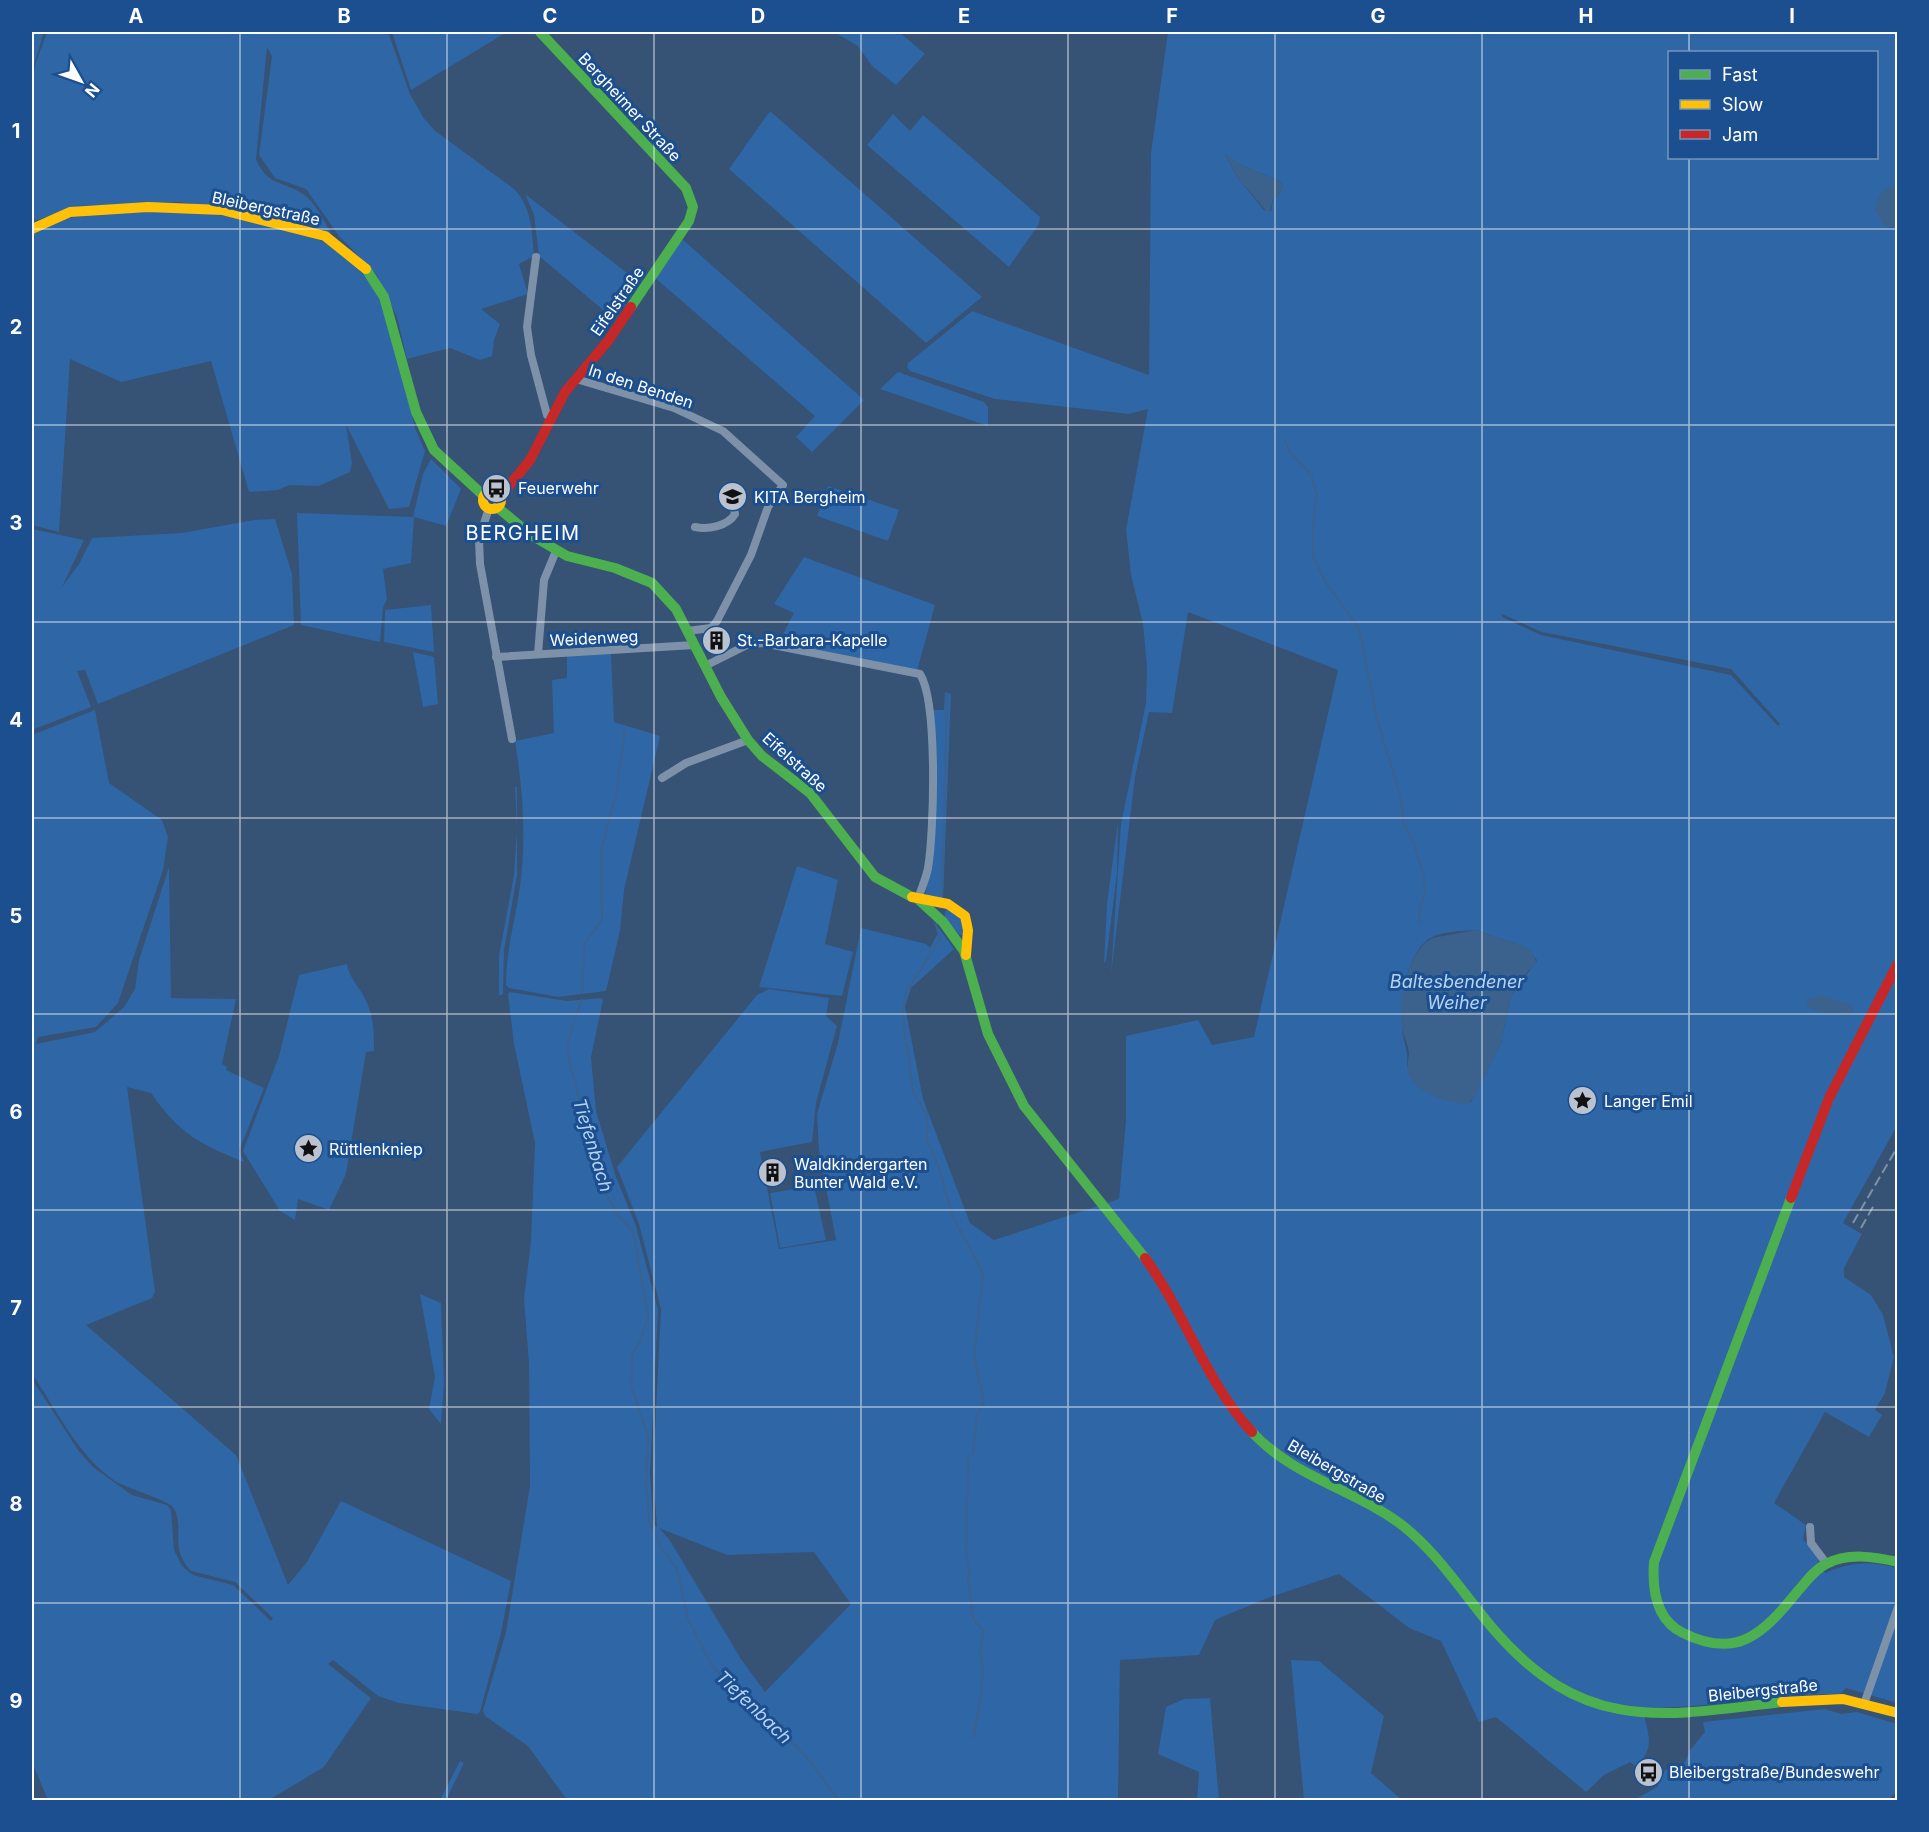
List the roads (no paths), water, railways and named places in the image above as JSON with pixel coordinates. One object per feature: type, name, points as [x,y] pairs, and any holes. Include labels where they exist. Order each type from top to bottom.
[{"type":"street","name":"Bergheimer Straße","points":[[540,32],[687,189],[693,207]]},
{"type":"street","name":"Bleibergstraße","points":[[32,229],[70,212],[148,207],[222,210],[325,236],[366,267],[384,297],[416,412],[434,450],[484,496],[491,491],[497,506]]},
{"type":"street","name":"Eifelstraße","points":[[693,207],[689,221],[608,341],[559,401],[530,460],[497,506],[531,535],[556,551],[580,561],[615,568],[652,583],[676,609],[720,697],[748,740],[762,756],[810,793],[875,877],[918,899]]},
{"type":"street","points":[[537,257],[527,327],[531,355],[547,415],[552,418]]},
{"type":"street","name":"In den Benden","points":[[576,379],[674,408],[723,431],[783,485],[768,507],[751,555],[717,621],[711,628],[687,631]]},
{"type":"street","points":[[497,506],[482,526],[479,552],[482,583],[512,739]]},
{"type":"street","points":[[695,528],[701,529],[724,524],[732,519],[735,514],[734,509]]},
{"type":"street","points":[[538,654],[544,580],[556,551]]},
{"type":"street","points":[[705,666],[749,644],[762,643],[880,668],[920,674],[926,693],[934,769],[928,870],[918,899],[948,904]]},
{"type":"street","name":"Weidenweg","points":[[496,657],[694,645]]},
{"type":"street","points":[[662,778],[686,763],[748,740]]},
{"type":"street","name":"Bleibergstraße","points":[[918,899],[939,917],[954,935],[966,955],[981,1013],[1000,1068],[1023,1105],[1160,1279],[1176,1304],[1216,1386],[1237,1416],[1262,1443],[1292,1464],[1414,1535],[1439,1560],[1488,1624],[1532,1670],[1587,1701],[1614,1710],[1661,1715],[1810,1699],[1843,1699],[1898,1713]]},
{"type":"street","name":"Bleibergstraße","points":[[948,904],[965,916],[966,955]]},
{"type":"street","points":[[939,917],[940,908],[948,904]]},
{"type":"street","points":[[954,935],[962,940],[967,938]]},
{"type":"street","points":[[1898,963],[1829,1098],[1658,1551],[1652,1580],[1655,1600],[1674,1628],[1704,1644],[1729,1646],[1750,1640],[1767,1628],[1810,1576],[1826,1563],[1850,1557],[1875,1557],[1898,1562]]},
{"type":"street","points":[[1809,1527],[1811,1543],[1826,1563]]},
{"type":"street","points":[[1864,1704],[1898,1607]]},
{"type":"water","points":[[1225,153],[1238,164],[1279,181],[1283,186],[1273,200],[1269,214],[1237,177]]},
{"type":"water","points":[[1890,187],[1897,187],[1897,229],[1884,225],[1875,210],[1879,195]]},
{"type":"water","name":"Baltesbendener Weiher","points":[[1476,930],[1525,947],[1532,952],[1537,963],[1528,971],[1511,996],[1501,1043],[1474,1098],[1467,1104],[1452,1102],[1427,1093],[1410,1077],[1409,1051],[1402,1027],[1401,1004],[1410,965],[1423,945],[1432,938]]},
{"type":"water","points":[[1821,995],[1853,1006],[1854,1010],[1850,1016],[1818,1012],[1807,1007],[1807,1000]]},
{"type":"waterway","points":[[1285,441],[1289,451],[1311,475],[1317,494],[1313,525],[1313,556],[1326,583],[1359,628],[1378,723],[1400,795],[1404,824],[1415,846],[1424,877],[1425,894],[1420,907],[1419,923]]},
{"type":"waterway","points":[[942,897],[947,694]]},
{"type":"waterway","name":"Tiefenbach","points":[[582,993],[584,944],[602,920],[601,850],[616,795],[625,729]]},
{"type":"waterway","points":[[936,924],[940,939],[907,991],[902,1009],[913,1092],[927,1115],[927,1140],[939,1168],[952,1215],[983,1273],[974,1356],[984,1401],[977,1416],[973,1453],[968,1460],[966,1555],[970,1573],[968,1580],[973,1617],[984,1631],[980,1651],[983,1669],[980,1704],[973,1738]]},
{"type":"waterway","name":"Tiefenbach","points":[[575,1018],[582,1000]]},
{"type":"waterway","name":"Tiefenbach","points":[[573,1024],[567,1050],[587,1132],[604,1191],[618,1215],[633,1231],[648,1317],[640,1342],[632,1354],[631,1386],[648,1436],[646,1483],[650,1523],[661,1547],[677,1569],[688,1619],[712,1666],[746,1702],[774,1723],[809,1760],[838,1800]]},
{"type":"railway","points":[[1853,1223],[1898,1146]]},
{"type":"railway","points":[[1861,1228],[1874,1205]]},
{"type":"place","name":"Feuerwehr","points":[[497,488]]},
{"type":"place","name":"KITA Bergheim","points":[[733,497]]},
{"type":"place","name":"St.-Barbara-Kapelle","points":[[716,640]]},
{"type":"place","name":"Langer Emil","points":[[1583,1101]]},
{"type":"place","name":"Rüttlenkniep","points":[[308,1149]]},
{"type":"place","name":"Waldkindergarten Bunter Wald e.V.","points":[[773,1173]]},
{"type":"place","name":"Bleibergstraße/Bundeswehr","points":[[1648,1772]]},
{"type":"district","name":"BERGHEIM","points":[[523,533]]}]
